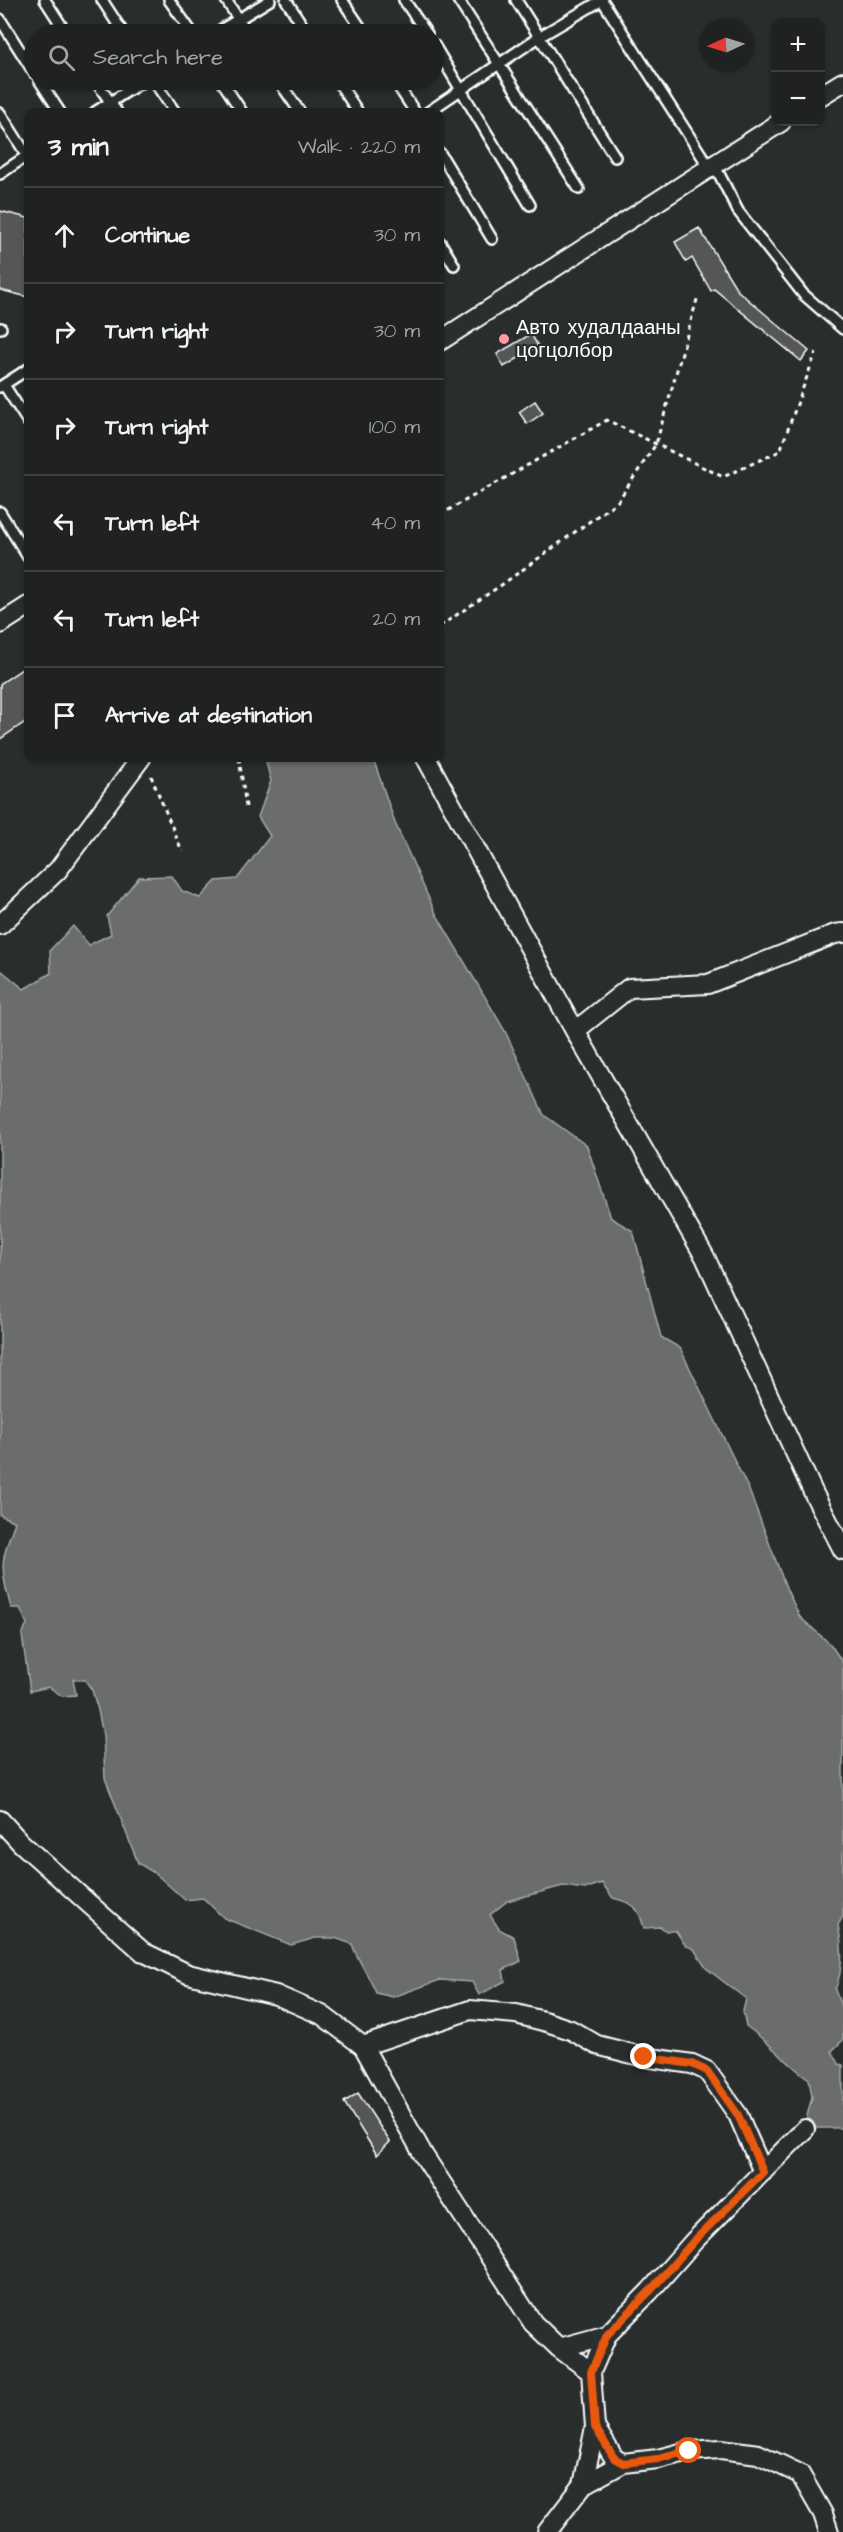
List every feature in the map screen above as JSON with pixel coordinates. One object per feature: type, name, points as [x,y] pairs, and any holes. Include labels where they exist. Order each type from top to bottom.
[{"type":"street","points":[[825,93],[843,82]]},
{"type":"street","points":[[444,338],[775,126]]},
{"type":"street","points":[[0,624],[24,609]]},
{"type":"street","points":[[428,762],[575,1031],[705,1257],[814,1494],[843,1550]]},
{"type":"street","points":[[0,925],[58,870],[145,763]]},
{"type":"street","points":[[575,1031],[629,988],[708,984],[835,934],[843,933]]},
{"type":"street","points":[[0,1820],[21,1843],[143,1952],[188,1974],[276,1995],[322,2015],[363,2046],[424,2156],[533,2323],[559,2348],[591,2372]]},
{"type":"street","points":[[363,2046],[470,2010],[516,2014],[571,2030],[597,2045],[644,2057],[692,2064],[707,2071],[738,2115],[763,2172]]},
{"type":"street","points":[[583,2486],[595,2427],[591,2372],[607,2335],[694,2241],[805,2129]]},
{"type":"street","points":[[559,2348],[607,2335]]},
{"type":"street","points":[[595,2427],[614,2458],[623,2463]]},
{"type":"street","points":[[547,2532],[583,2486],[623,2463],[658,2459],[689,2451],[721,2449],[758,2454],[800,2474],[823,2514],[829,2532]]},
{"type":"lane","points":[[45,0],[61,24]]},
{"type":"lane","points":[[102,0],[118,24]]},
{"type":"lane","points":[[169,0],[186,24]]},
{"type":"lane","points":[[226,0],[241,24]]},
{"type":"lane","points":[[230,24],[270,0]]},
{"type":"lane","points":[[286,0],[302,24]]},
{"type":"lane","points":[[342,0],[358,24]]},
{"type":"lane","points":[[404,0],[420,24]]},
{"type":"lane","points":[[458,0],[579,189]]},
{"type":"lane","points":[[516,0],[615,157]]},
{"type":"lane","points":[[434,108],[539,37],[602,0],[712,166],[738,211],[803,294],[843,329]]},
{"type":"lane","points":[[0,19],[24,57]]},
{"type":"lane","points":[[444,61],[530,205]]},
{"type":"lane","points":[[46,90],[57,108]]},
{"type":"lane","points":[[102,90],[114,108]]},
{"type":"lane","points":[[102,108],[130,90]]},
{"type":"lane","points":[[160,90],[172,108]]},
{"type":"lane","points":[[228,90],[239,108]]},
{"type":"lane","points":[[285,90],[297,108]]},
{"type":"lane","points":[[344,90],[355,108]]},
{"type":"lane","points":[[401,90],[412,108]]},
{"type":"lane","points":[[0,113],[24,150]]},
{"type":"lane","points":[[0,174],[24,159]]},
{"type":"lane","points":[[444,160],[492,240]]},
{"type":"lane","points":[[444,249],[453,265]]},
{"type":"lane","points":[[24,372],[2,386],[24,416]]},
{"type":"lane","points":[[0,512],[24,551]]},
{"type":"path","points":[[444,623],[618,501],[656,444],[698,296]]},
{"type":"path","points":[[444,513],[607,420],[723,477],[780,451],[816,352]]},
{"type":"path","points":[[240,762],[246,807]]},
{"type":"path","points":[[145,763],[182,851]]},
{"type":"shaded area","points":[[266,762],[374,762],[395,823],[435,912],[505,1031],[544,1115],[587,1146],[611,1218],[633,1231],[661,1337],[680,1348],[749,1490],[787,1590],[800,1617],[831,1645],[843,1663],[843,1916],[838,1925],[841,1958],[840,1975],[835,1990],[843,2011],[843,2040],[832,2051],[839,2064],[843,2065],[843,2128],[817,2128],[806,2120],[812,2097],[809,2079],[746,2026],[743,2011],[746,1999],[706,1968],[694,1949],[685,1945],[676,1931],[666,1931],[661,1927],[644,1928],[638,1911],[631,1904],[613,1898],[602,1883],[585,1889],[563,1886],[507,1901],[490,1915],[499,1929],[514,1937],[521,1961],[503,1970],[505,1981],[479,1995],[472,1982],[440,1980],[393,1997],[376,1993],[352,1944],[335,1938],[315,1938],[291,1945],[224,1918],[203,1898],[185,1900],[156,1874],[138,1863],[105,1778],[103,1735],[98,1710],[92,1690],[85,1680],[73,1679],[76,1695],[62,1696],[49,1687],[30,1691],[22,1635],[27,1624],[20,1608],[11,1608],[3,1573],[6,1546],[15,1522],[0,1515],[0,973],[2,971],[24,989],[51,973],[50,950],[73,926],[89,945],[111,934],[107,916],[139,877],[172,876],[182,891],[200,898],[216,881],[237,879],[270,836],[258,817],[271,781]]},
{"type":"building","points":[[0,211],[24,217],[24,296],[0,290]]},
{"type":"building","points":[[699,228],[738,291],[809,351],[801,361],[714,289],[711,291],[692,258],[686,262],[675,242]]},
{"type":"building","points":[[531,334],[538,346],[504,367],[497,354]]},
{"type":"building","points":[[535,401],[543,413],[527,424],[519,412]]},
{"type":"building","points":[[24,668],[24,723],[0,739],[0,684]]},
{"type":"building","points":[[358,2093],[390,2142],[377,2155],[344,2102]]},
{"type":"place","name":"Авто худалдааны цогцолбор","points":[[504,339]]},
{"type":"route","points":[[644,2057],[692,2064],[707,2071],[738,2115],[763,2172],[694,2241],[607,2335],[591,2372],[595,2427],[614,2458],[623,2463],[658,2459],[689,2451]]}]
